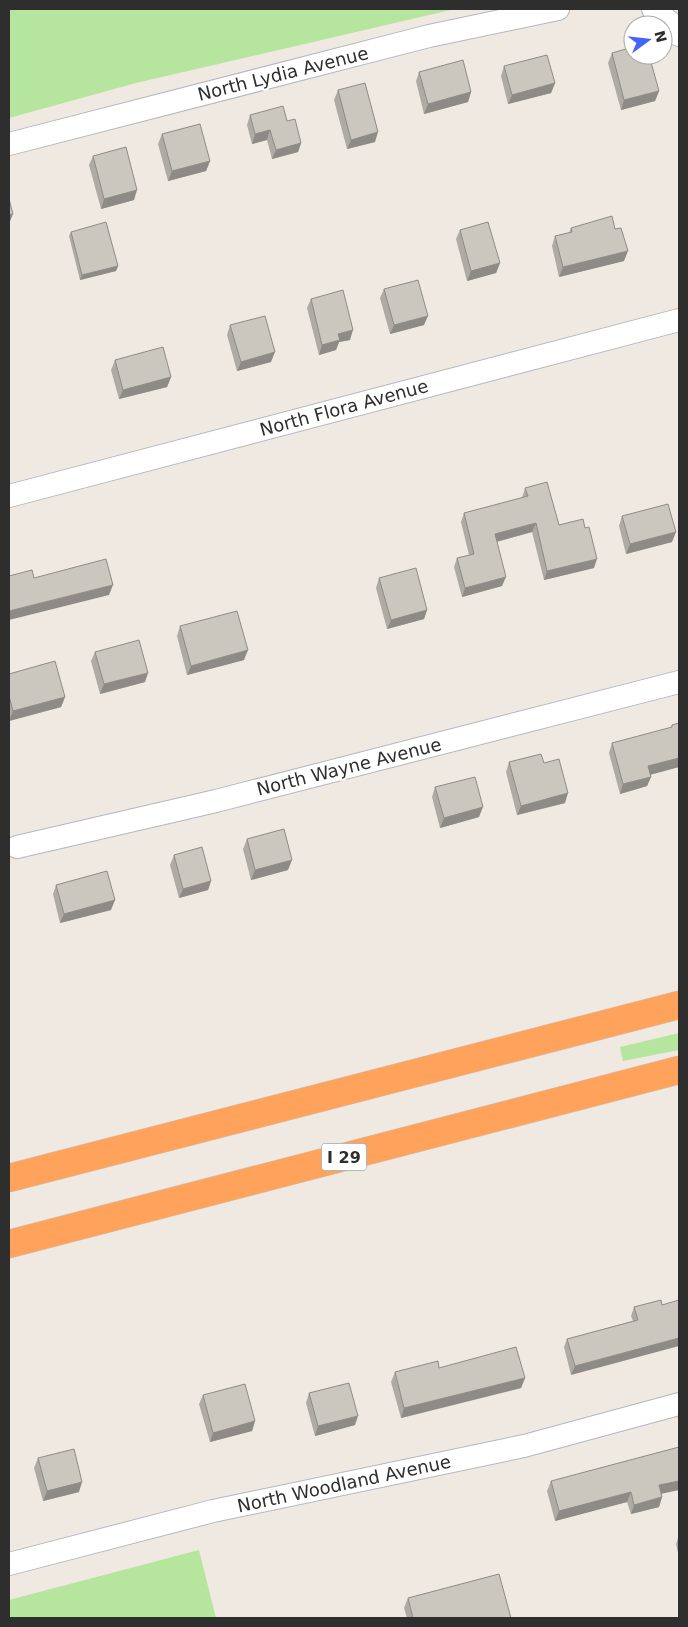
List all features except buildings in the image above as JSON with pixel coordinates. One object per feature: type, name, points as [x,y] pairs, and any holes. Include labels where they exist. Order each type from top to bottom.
[{"type":"highway","points":[[9,1178],[679,1005]]},
{"type":"highway","name":"I 29","points":[[9,1244],[679,1070]]},
{"type":"street","name":"North Lydia Avenue","points":[[9,144],[429,36],[558,9]]},
{"type":"street","points":[[655,10],[672,24],[679,35]]},
{"type":"street","name":"North Flora Avenue","points":[[9,496],[679,320]]},
{"type":"street","name":"North Wayne Avenue","points":[[17,847],[216,801],[679,682]]},
{"type":"street","name":"North Woodland Avenue","points":[[9,1564],[213,1511],[524,1446],[679,1404]]},
{"type":"green space","points":[[9,9],[455,9],[136,83],[9,118]]},
{"type":"green space","points":[[679,1033],[679,1050],[623,1061],[620,1047]]},
{"type":"green space","points":[[199,1550],[216,1618],[9,1618],[9,1600]]}]
